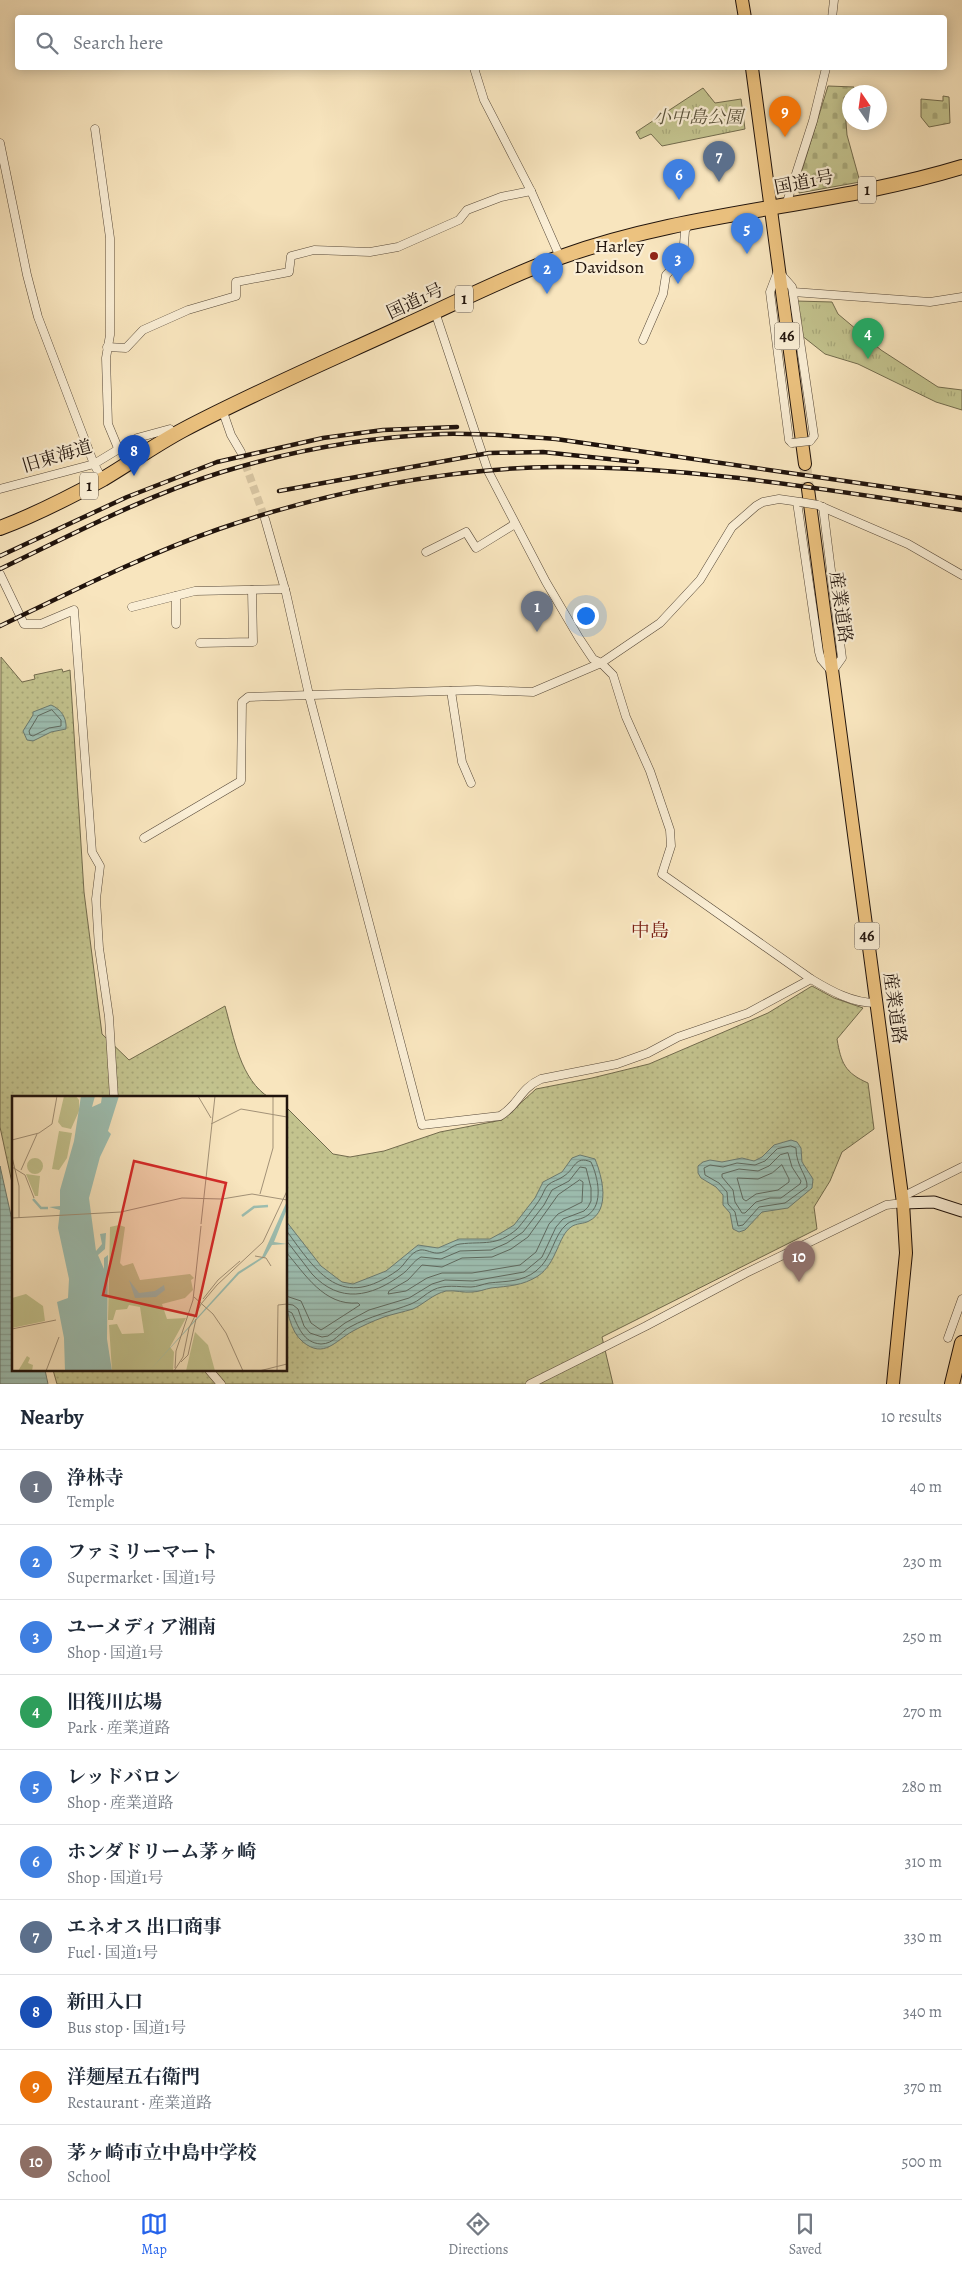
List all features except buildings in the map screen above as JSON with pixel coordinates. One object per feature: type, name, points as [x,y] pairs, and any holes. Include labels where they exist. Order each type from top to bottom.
[{"type":"highway","name":"国道1号","points":[[0,528],[26,519],[102,479],[174,435],[222,409],[502,281],[560,257],[600,243],[690,222],[891,186],[962,167]]},
{"type":"highway","points":[[952,1384],[962,1343]]},
{"type":"main road","points":[[742,0],[744,15]]},
{"type":"main road","name":"46","points":[[752,70],[805,464]]},
{"type":"main road","name":"産業道路","points":[[808,489],[903,1200],[906,1253],[893,1384]]},
{"type":"street","points":[[832,15],[834,0]]},
{"type":"street","points":[[475,70],[484,100],[531,191],[560,257]]},
{"type":"street","points":[[786,205],[813,121],[826,70]]},
{"type":"street","points":[[95,129],[98,168],[110,238],[110,335],[107,347],[108,424],[118,448]]},
{"type":"street","points":[[0,143],[27,275],[38,318],[94,464],[102,479]]},
{"type":"street","points":[[107,347],[126,348],[144,330],[188,310],[236,296],[236,282],[289,272],[291,256],[314,250],[370,252],[398,247],[459,220],[467,210],[501,197],[531,191]]},
{"type":"street","points":[[643,340],[664,294],[666,275],[683,257],[685,231],[690,222]]},
{"type":"street","points":[[778,272],[792,287],[793,292],[814,436],[810,441],[792,443],[789,440],[770,292],[778,272]]},
{"type":"street","points":[[793,292],[930,302],[962,297]]},
{"type":"street","points":[[435,312],[488,471],[546,582],[579,638],[593,659],[601,663],[613,675],[626,718],[650,771],[670,830],[670,846],[662,874],[811,979],[837,994],[867,1003],[876,1003]]},
{"type":"street","points":[[222,409],[231,435],[241,452]]},
{"type":"street","name":"旧東海道","points":[[0,489],[94,464],[118,448],[153,432],[170,429],[174,435]]},
{"type":"street","points":[[144,838],[241,781],[242,702],[248,697],[451,691],[533,692],[601,663],[660,623],[678,606],[700,580],[732,527],[745,514],[763,502],[779,499],[820,506],[900,540],[962,575]]},
{"type":"street","points":[[799,502],[819,652],[821,659],[832,672],[842,658],[820,506]]},
{"type":"street","points":[[264,519],[285,589],[309,695],[422,1125],[500,1116],[510,1111],[522,1091],[530,1084],[541,1079],[617,1064],[648,1053],[678,1037],[748,1013],[811,979]]},
{"type":"street","points":[[426,552],[466,532],[476,548],[515,524]]},
{"type":"street","points":[[0,574],[24,624],[41,624],[74,610],[92,852],[100,866],[96,899],[99,948],[109,1017],[114,1096]]},
{"type":"street","points":[[132,607],[196,592],[285,589]]},
{"type":"street","points":[[200,643],[253,642],[252,590]]},
{"type":"street","points":[[176,596],[176,624]]},
{"type":"street","points":[[451,691],[462,762],[471,783]]},
{"type":"street","points":[[530,1384],[764,1264],[886,1205],[903,1200],[962,1167]]},
{"type":"street","points":[[903,1200],[934,1202],[962,1211]]},
{"type":"street","points":[[948,1338],[962,1299]]},
{"type":"street","points":[[211,1372],[221,1384]]},
{"type":"green space","points":[[828,86],[842,87],[842,130],[847,130],[860,182],[799,193],[799,180]]},
{"type":"green space","name":"小中島公園","points":[[703,88],[715,103],[741,99],[745,129],[662,146],[651,134],[640,139],[636,132]]},
{"type":"green space","points":[[943,96],[949,97],[950,123],[929,127],[921,117],[921,99],[943,101]]},
{"type":"green space","points":[[796,301],[832,302],[838,314],[881,350],[938,387],[962,390],[962,410],[936,402],[858,364],[825,354],[801,335]]},
{"type":"green space","points":[[1,657],[22,682],[35,679],[34,675],[62,669],[63,672],[70,670],[84,892],[102,1034],[129,1060],[225,1006],[235,1044],[245,1069],[260,1090],[268,1096],[12,1096],[12,1183],[0,1127]]},
{"type":"green space","points":[[812,986],[834,998],[863,1008],[837,1039],[840,1055],[845,1066],[854,1075],[868,1083],[874,1129],[842,1152],[830,1181],[814,1207],[817,1229],[602,1337],[613,1384],[57,1384],[54,1372],[288,1372],[288,1109],[333,1154],[350,1157],[384,1151],[440,1132],[502,1120],[536,1089],[649,1064],[768,1013]]},
{"type":"water","points":[[51,705],[63,714],[66,729],[51,732],[33,741],[27,740],[23,731],[33,712]]},
{"type":"water","points":[[791,1140],[797,1142],[801,1148],[802,1162],[813,1179],[812,1188],[788,1208],[762,1212],[745,1230],[739,1232],[733,1229],[730,1213],[723,1205],[723,1195],[716,1187],[701,1178],[698,1173],[698,1166],[710,1160],[722,1162],[742,1158],[754,1161],[762,1157],[774,1145]]},
{"type":"water","points":[[580,1155],[595,1159],[603,1192],[600,1209],[596,1216],[589,1221],[573,1226],[567,1231],[549,1264],[538,1276],[521,1284],[477,1292],[441,1292],[413,1309],[364,1325],[323,1349],[310,1347],[295,1332],[288,1314],[288,1224],[321,1266],[342,1282],[353,1284],[386,1271],[418,1245],[438,1248],[459,1239],[490,1239],[501,1233],[514,1225],[535,1198],[543,1182],[562,1172],[572,1158]]},
{"type":"water","points":[[0,1166],[12,1220],[12,1372],[45,1372],[48,1384],[0,1384]]},
{"type":"tunnel","points":[[241,452],[265,519]]},
{"type":"tunnel","points":[[805,464],[808,489]]},
{"type":"railway","points":[[0,556],[127,497],[217,462],[323,438],[383,430],[457,427]]},
{"type":"railway","points":[[0,569],[137,504],[222,472],[303,451],[386,438],[470,434],[556,439],[962,498]]},
{"type":"railway","points":[[279,491],[489,453],[543,452],[637,462]]},
{"type":"railway","points":[[0,626],[108,574],[163,550],[219,529],[300,504],[342,494],[385,485],[471,472],[556,467],[658,470],[810,487],[962,510]]},
{"type":"place","name":"洋麺屋五右衛門","points":[[785,137]]},
{"type":"place","name":"エネオス 出口商事","points":[[719,182]]},
{"type":"place","name":"ホンダドリーム茅ヶ崎","points":[[679,200]]},
{"type":"place","name":"レッドバロン","points":[[747,254]]},
{"type":"place","name":"Harley Davidson","points":[[654,256]]},
{"type":"place","name":"ユーメディア湘南","points":[[678,284]]},
{"type":"place","name":"ファミリーマート","points":[[547,294]]},
{"type":"place","name":"旧筏川広場","points":[[868,359]]},
{"type":"place","name":"新田入口","points":[[134,476]]},
{"type":"place","name":"浄林寺","points":[[537,632]]},
{"type":"place","name":"茅ヶ崎市立中島中学校","points":[[799,1282]]},
{"type":"district","name":"中島","points":[[650,931]]}]
